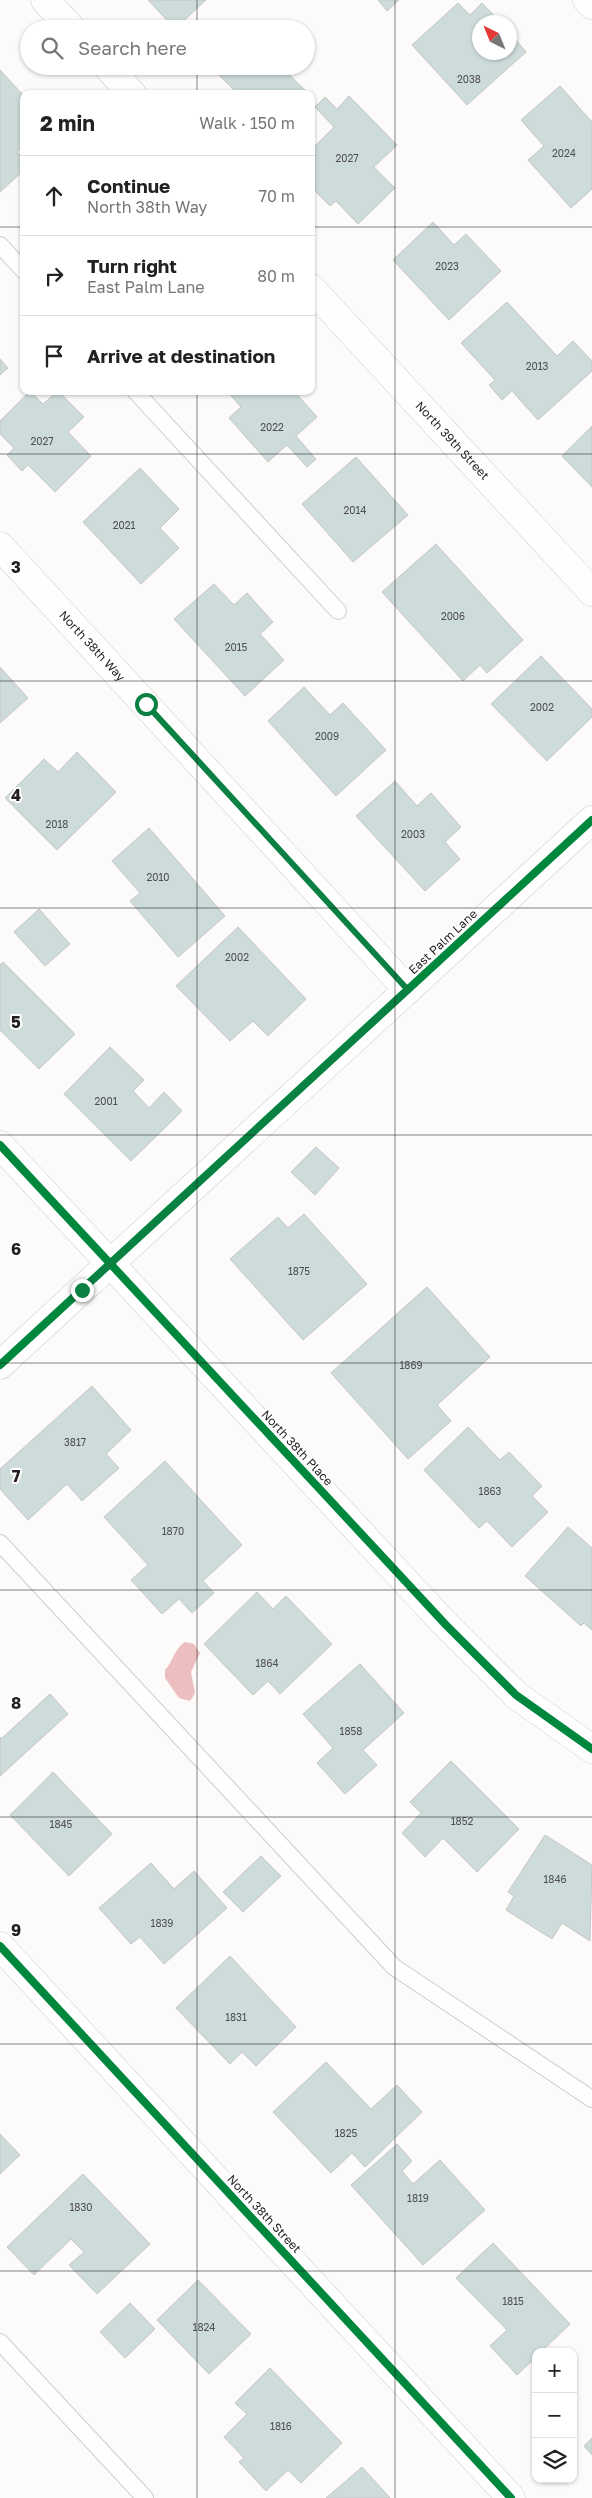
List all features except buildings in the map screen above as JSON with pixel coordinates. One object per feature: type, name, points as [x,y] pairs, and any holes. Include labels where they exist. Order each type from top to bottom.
[{"type":"street","points":[[45,0],[64,20]]},
{"type":"street","points":[[587,0],[592,5]]},
{"type":"street","points":[[114,75],[128,90]]},
{"type":"street","name":"North 39th Street","points":[[315,292],[592,592]]},
{"type":"street","name":"North 38th Way","points":[[0,546],[408,990]]},
{"type":"street","name":"East Palm Lane","points":[[0,1365],[592,820]]},
{"type":"street","name":"North 38th Place","points":[[0,1145],[446,1625],[509,1688],[559,1728],[592,1749]]},
{"type":"street","name":"North 38th Street","points":[[0,1946],[511,2498]]},
{"type":"lane","points":[[0,245],[20,267]]},
{"type":"lane","points":[[139,395],[338,611]]},
{"type":"lane","points":[[0,1543],[394,1967],[592,2099]]},
{"type":"lane","points":[[0,2342],[144,2498]]},
{"type":"shaded area","points":[[185,1642],[194,1644],[200,1653],[191,1672],[195,1693],[190,1701],[179,1698],[165,1678],[165,1670],[178,1648]]},
{"type":"cycle path","points":[[0,1365],[592,820]]},
{"type":"cycle path","points":[[0,1145],[446,1625],[516,1695],[592,1749]]},
{"type":"cycle path","points":[[0,1946],[511,2498]]},
{"type":"route","points":[[82,1290],[408,990],[146,704]]}]
